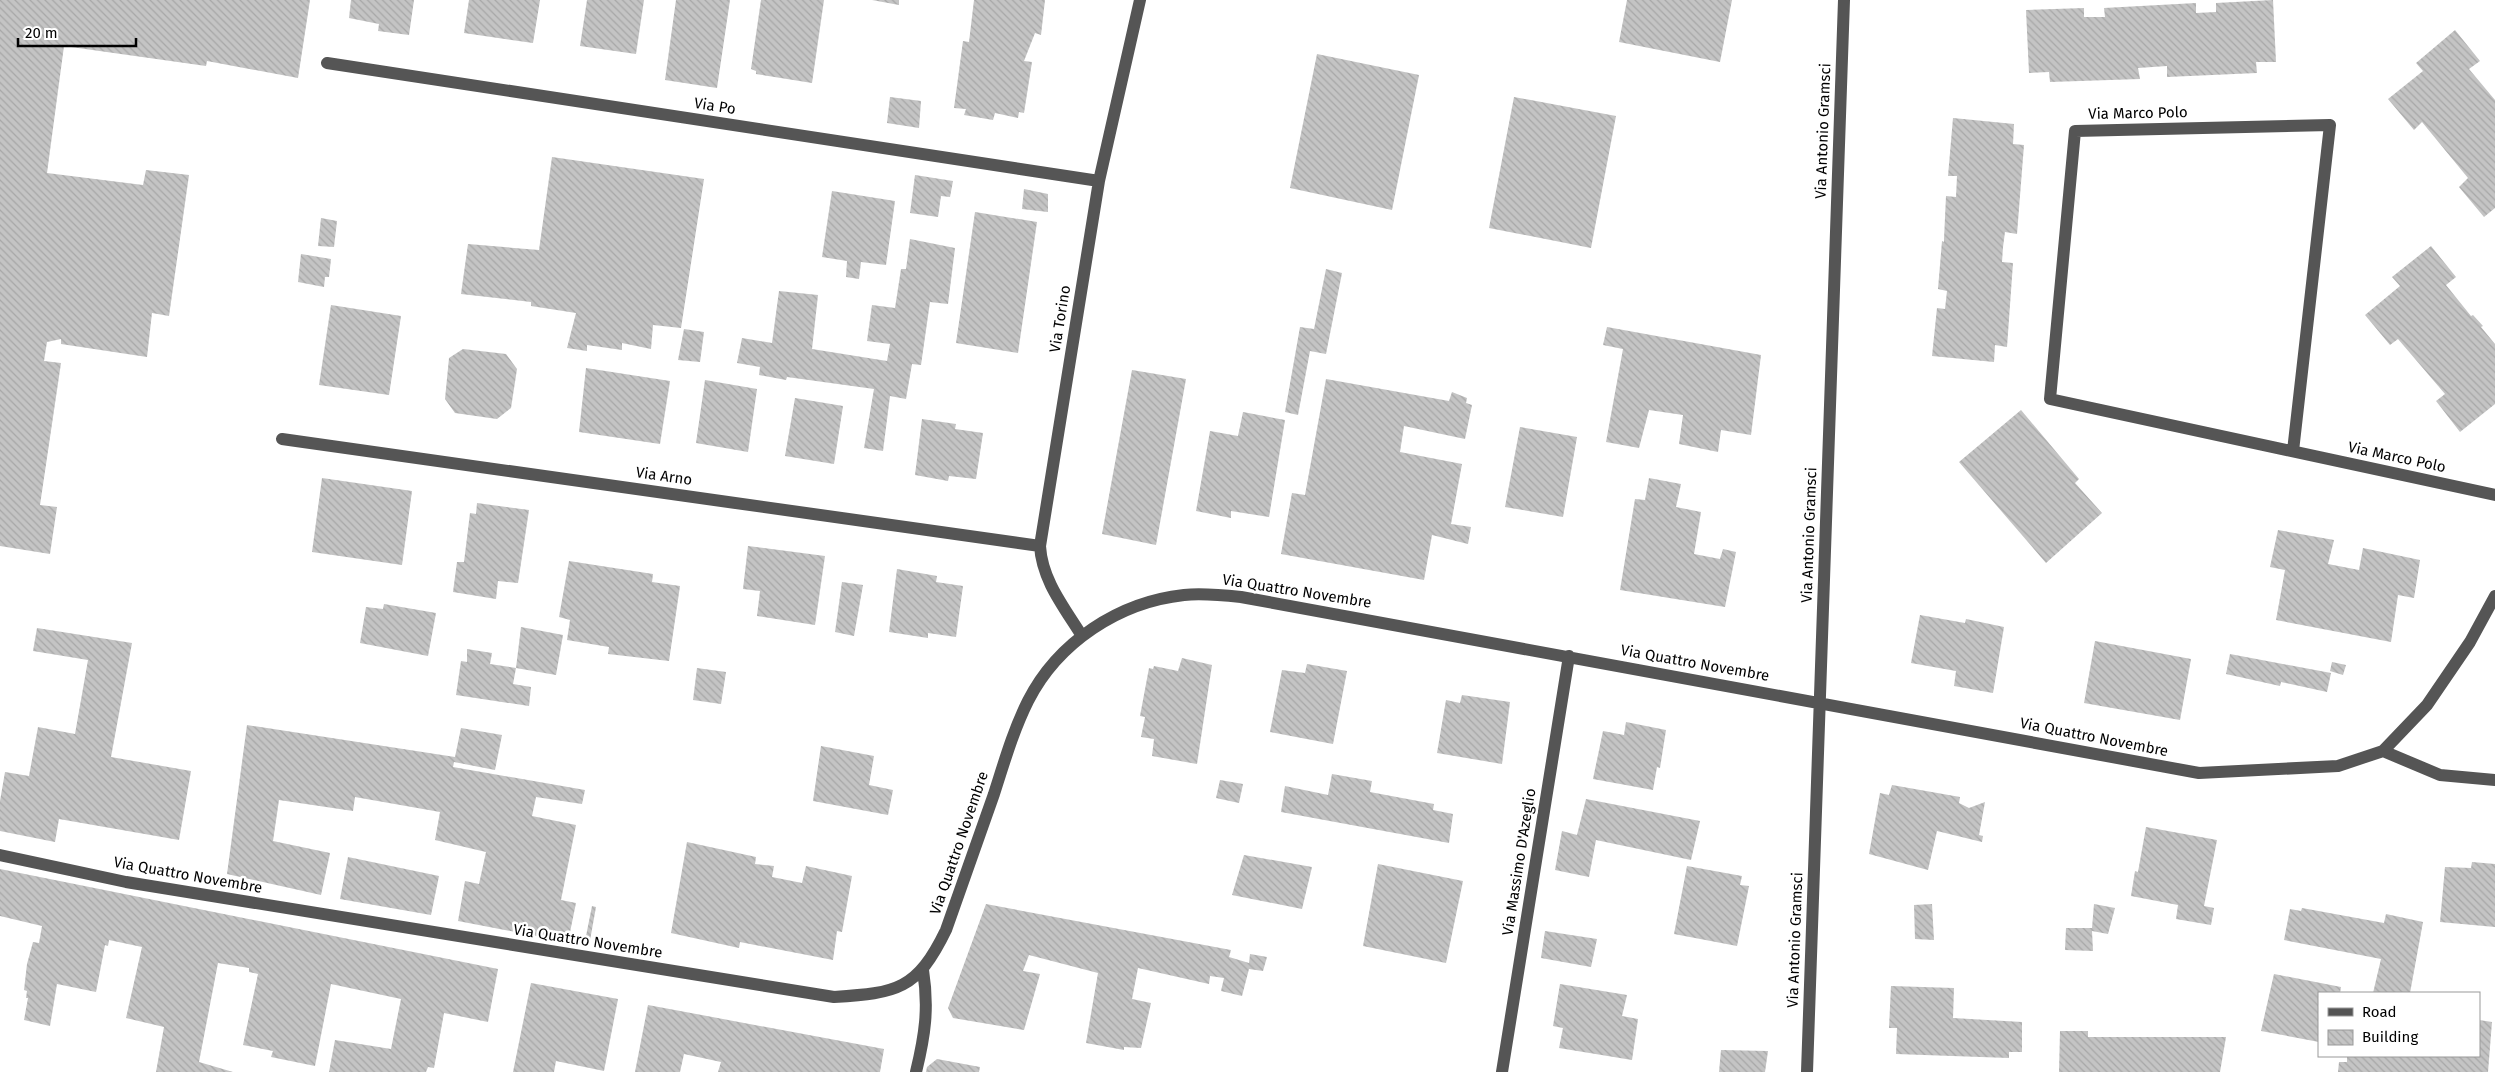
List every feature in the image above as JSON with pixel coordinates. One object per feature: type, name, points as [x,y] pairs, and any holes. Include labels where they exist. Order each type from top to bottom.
[{"type":"street","name":"Via Torino","points":[[1082,636],[1046,577],[1041,562],[1040,546],[1099,181],[1140,0]]},
{"type":"street","name":"Via Antonio Gramsci","points":[[1806,1072],[1844,0]]},
{"type":"street","name":"Via Po","points":[[327,63],[1099,181]]},
{"type":"street","name":"Via Marco Polo","points":[[2293,451],[2330,125],[2075,131],[2050,399],[2495,495]]},
{"type":"street","name":"Via Arno","points":[[282,439],[1040,546]]},
{"type":"street","name":"Via Quattro Novembre","points":[[0,856],[126,882],[834,997],[876,994],[904,985],[923,970],[935,954],[946,930],[1017,726],[1028,700],[1043,677],[1061,655],[1082,636],[1105,620],[1130,608],[1157,599],[1185,594],[1241,596],[2199,773],[2338,766],[2383,752],[2427,705],[2470,642],[2495,596]]},
{"type":"street","name":"Via Massimo D'Azeglio","points":[[1502,1072],[1568,656]]},
{"type":"street","points":[[2383,752],[2440,775],[2495,780]]},
{"type":"street","points":[[916,1072],[926,1032],[928,999],[923,970]]},
{"type":"building","points":[[0,0],[310,0],[298,78],[207,61],[206,66],[64,46],[47,173],[143,185],[146,170],[189,175],[169,316],[152,313],[147,357],[61,344],[61,339],[47,342],[44,361],[61,363],[40,505],[57,507],[50,554],[0,546]]},
{"type":"building","points":[[351,0],[414,0],[409,35],[378,31],[379,24],[349,18]]},
{"type":"building","points":[[469,0],[540,0],[533,43],[464,33]]},
{"type":"building","points":[[587,0],[644,0],[636,54],[580,46]]},
{"type":"building","points":[[676,0],[730,0],[717,88],[665,80]]},
{"type":"building","points":[[761,0],[824,0],[812,83],[756,74],[756,71],[751,69]]},
{"type":"building","points":[[872,0],[899,0],[899,5]]},
{"type":"building","points":[[974,0],[1045,0],[1041,35],[1035,33],[1024,61],[1032,62],[1024,113],[1019,112],[1018,118],[995,113],[993,120],[964,115],[966,109],[954,108],[963,41],[969,42]]},
{"type":"building","points":[[1627,0],[1732,0],[1720,62],[1619,42]]},
{"type":"building","points":[[2273,0],[2276,62],[2256,62],[2257,73],[2167,77],[2167,66],[2138,68],[2140,79],[2050,82],[2049,72],[2029,73],[2026,10],[2084,8],[2084,17],[2105,17],[2104,8],[2196,3],[2196,13],[2216,12],[2216,3]]},
{"type":"building","points":[[2455,30],[2480,61],[2469,69],[2495,100],[2495,208],[2484,217],[2459,187],[2468,178],[2422,122],[2414,130],[2388,99],[2423,71],[2416,63]]},
{"type":"building","points":[[1317,54],[1419,75],[1392,210],[1290,188]]},
{"type":"building","points":[[890,97],[921,101],[919,128],[887,123]]},
{"type":"building","points":[[1514,97],[1616,116],[1591,248],[1489,228]]},
{"type":"building","points":[[1953,118],[2014,124],[2013,144],[2024,145],[2017,234],[2005,232],[2003,247],[2002,262],[2013,263],[2007,347],[1995,345],[1994,362],[1932,356],[1937,308],[1945,309],[1947,291],[1938,289],[1942,241],[1944,242],[1946,196],[1956,197],[1957,176],[1948,176]]},
{"type":"building","points":[[552,157],[704,179],[681,328],[653,325],[651,349],[622,343],[622,350],[587,345],[587,351],[567,348],[576,313],[531,306],[531,302],[461,294],[468,244],[539,250]]},
{"type":"building","points":[[915,175],[953,181],[950,197],[941,196],[938,217],[910,213]]},
{"type":"building","points":[[1024,189],[1048,194],[1048,212],[1022,209]]},
{"type":"building","points":[[832,191],[895,201],[886,265],[861,262],[859,279],[846,277],[847,261],[822,257]]},
{"type":"building","points":[[975,212],[1037,222],[1018,353],[956,343]]},
{"type":"building","points":[[321,218],[337,221],[334,247],[318,246]]},
{"type":"building","points":[[910,239],[955,248],[948,304],[930,302],[921,365],[912,364],[906,399],[890,396],[883,451],[864,448],[874,389],[787,377],[786,380],[759,375],[760,367],[737,363],[742,338],[772,343],[779,291],[818,295],[812,349],[887,361],[890,344],[867,341],[872,305],[895,308],[901,269],[906,269]]},
{"type":"building","points":[[2431,246],[2456,277],[2446,285],[2471,316],[2473,315],[2483,326],[2481,327],[2495,344],[2495,404],[2460,432],[2436,401],[2445,394],[2398,339],[2390,345],[2365,315],[2400,286],[2392,277]]},
{"type":"building","points":[[301,254],[331,259],[329,277],[325,277],[324,287],[298,282]]},
{"type":"building","points":[[1326,269],[1342,273],[1326,354],[1310,351],[1298,415],[1285,412],[1300,327],[1314,329]]},
{"type":"building","points":[[331,305],[401,316],[389,395],[319,385]]},
{"type":"building","points":[[1607,327],[1761,355],[1751,435],[1721,430],[1718,452],[1679,444],[1683,415],[1649,410],[1639,448],[1606,442],[1623,349],[1603,345]]},
{"type":"building","points":[[684,329],[704,332],[700,362],[678,360]]},
{"type":"building","points":[[463,349],[506,354],[517,369],[511,408],[497,419],[455,413],[445,399],[449,358]]},
{"type":"building","points":[[586,368],[670,381],[660,444],[579,432]]},
{"type":"building","points":[[1132,370],[1186,379],[1156,545],[1102,534]]},
{"type":"building","points":[[1326,379],[1449,401],[1452,392],[1467,398],[1466,403],[1472,405],[1465,439],[1404,426],[1400,452],[1462,464],[1451,524],[1471,527],[1468,544],[1432,535],[1424,580],[1281,554],[1292,493],[1305,495]]},
{"type":"building","points":[[705,380],[757,389],[748,452],[696,443]]},
{"type":"building","points":[[795,398],[843,406],[834,464],[785,456]]},
{"type":"building","points":[[2021,410],[2079,479],[2075,483],[2102,513],[2046,563],[1959,462]]},
{"type":"building","points":[[1243,412],[1285,420],[1269,517],[1231,511],[1231,518],[1196,511],[1210,431],[1238,436]]},
{"type":"building","points":[[922,419],[956,424],[955,429],[983,433],[976,479],[949,476],[948,481],[915,475]]},
{"type":"building","points":[[1520,427],[1577,437],[1563,517],[1505,507]]},
{"type":"building","points":[[322,478],[412,491],[402,565],[312,552]]},
{"type":"building","points":[[1649,478],[1681,484],[1676,507],[1701,512],[1694,554],[1720,559],[1723,549],[1736,552],[1725,607],[1620,590],[1635,499],[1645,500]]},
{"type":"building","points":[[477,503],[529,510],[518,583],[498,581],[496,599],[453,592],[457,562],[464,562],[470,513],[476,514]]},
{"type":"building","points":[[2278,530],[2334,540],[2328,564],[2359,570],[2363,548],[2420,560],[2414,598],[2398,595],[2391,642],[2276,620],[2285,570],[2270,567]]},
{"type":"building","points":[[748,546],[825,556],[815,625],[757,616],[760,591],[743,589]]},
{"type":"building","points":[[569,561],[653,574],[652,582],[680,586],[669,661],[608,654],[609,647],[567,640],[570,620],[559,617]]},
{"type":"building","points":[[897,569],[937,576],[936,582],[963,586],[956,637],[928,633],[928,638],[889,632]]},
{"type":"building","points":[[842,582],[863,585],[854,636],[835,632]]},
{"type":"building","points":[[384,604],[436,613],[428,656],[360,643],[366,607],[383,609]]},
{"type":"building","points":[[1920,615],[1965,623],[1966,619],[2004,627],[1993,693],[1954,686],[1956,671],[1911,663]]},
{"type":"building","points":[[521,627],[563,635],[556,675],[516,668]]},
{"type":"building","points":[[37,628],[132,643],[111,757],[191,771],[179,840],[59,819],[55,842],[0,831],[0,801],[5,772],[29,776],[38,727],[75,734],[88,660],[33,651]]},
{"type":"building","points":[[2095,641],[2191,659],[2180,720],[2084,703]]},
{"type":"building","points":[[467,649],[492,653],[490,664],[516,668],[513,684],[531,687],[529,706],[456,695],[461,661],[467,662]]},
{"type":"building","points":[[2230,654],[2331,673],[2327,692],[2281,682],[2280,686],[2226,674]]},
{"type":"building","points":[[1182,658],[1212,665],[1197,764],[1152,756],[1154,739],[1141,737],[1145,717],[1140,716],[1149,668],[1153,669],[1154,666],[1178,671]]},
{"type":"building","points":[[2332,662],[2346,665],[2343,675],[2330,671]]},
{"type":"building","points":[[1307,664],[1347,671],[1333,744],[1270,732],[1282,670],[1305,673]]},
{"type":"building","points":[[697,668],[726,672],[721,704],[693,700]]},
{"type":"building","points":[[1462,695],[1510,702],[1502,764],[1437,753],[1446,700],[1460,703]]},
{"type":"building","points":[[1626,722],[1666,730],[1660,768],[1657,767],[1653,790],[1593,779],[1603,731],[1624,735]]},
{"type":"building","points":[[247,725],[455,757],[461,728],[502,735],[495,770],[454,762],[453,767],[585,790],[582,804],[536,797],[532,816],[576,825],[561,900],[576,903],[568,942],[458,921],[465,881],[479,884],[486,852],[435,840],[440,812],[355,797],[353,811],[279,800],[273,841],[330,853],[321,895],[227,874]]},
{"type":"building","points":[[821,746],[874,756],[869,785],[893,790],[888,815],[813,801]]},
{"type":"building","points":[[1332,774],[1372,781],[1370,792],[1434,804],[1433,810],[1453,814],[1449,843],[1281,812],[1285,786],[1328,795]]},
{"type":"building","points":[[1220,780],[1243,784],[1239,803],[1216,798]]},
{"type":"building","points":[[1892,785],[1960,797],[1959,803],[1969,808],[1985,802],[1979,835],[1983,836],[1982,842],[1937,831],[1928,870],[1869,854],[1880,793],[1889,795]]},
{"type":"building","points":[[1586,799],[1700,821],[1691,860],[1596,840],[1589,877],[1555,870],[1562,831],[1577,835]]},
{"type":"building","points":[[2146,827],[2217,840],[2204,906],[2214,908],[2211,925],[2176,919],[2178,905],[2131,896],[2135,871],[2138,872]]},
{"type":"building","points":[[687,842],[756,857],[755,864],[774,866],[772,877],[802,883],[806,866],[852,876],[842,932],[837,931],[833,960],[740,942],[739,948],[671,933]]},
{"type":"building","points":[[1244,855],[1312,867],[1302,909],[1232,895]]},
{"type":"building","points":[[348,857],[439,876],[431,915],[340,899]]},
{"type":"building","points":[[2472,862],[2495,864],[2495,927],[2440,922],[2445,867],[2471,868]]},
{"type":"building","points":[[1378,864],[1463,881],[1446,963],[1363,946]]},
{"type":"building","points":[[1687,866],[1742,876],[1740,885],[1749,886],[1737,946],[1674,934]]},
{"type":"building","points":[[0,869],[498,969],[488,1022],[444,1013],[434,1068],[428,1067],[426,1072],[329,1072],[335,1040],[391,1049],[401,999],[331,984],[315,1066],[271,1057],[273,1051],[243,1045],[258,974],[249,972],[249,968],[218,963],[199,1062],[233,1072],[156,1072],[164,1027],[126,1018],[142,947],[109,940],[108,946],[105,945],[96,992],[57,984],[50,1026],[24,1020],[28,998],[26,998],[27,991],[24,990],[27,964],[33,942],[39,943],[42,926],[0,916]]},
{"type":"building","points":[[986,904],[1231,950],[1229,957],[1249,963],[1250,954],[1267,957],[1263,971],[1249,969],[1242,996],[1221,991],[1224,978],[1210,976],[1209,984],[1138,968],[1132,999],[1151,1003],[1141,1048],[1124,1047],[1124,1050],[1086,1043],[1098,973],[1029,955],[1023,971],[1040,974],[1024,1030],[953,1018],[948,1008]]},
{"type":"building","points":[[1932,904],[1934,940],[1915,939],[1914,905]]},
{"type":"building","points":[[2094,904],[2115,908],[2108,934],[2092,931],[2093,951],[2065,950],[2066,928],[2092,928]]},
{"type":"building","points":[[592,906],[596,907],[589,946],[584,946]]},
{"type":"building","points":[[2302,908],[2384,923],[2386,914],[2423,922],[2410,992],[2373,992],[2381,959],[2284,940],[2290,909],[2301,911]]},
{"type":"building","points":[[1545,931],[1597,939],[1591,967],[1541,958]]},
{"type":"building","points":[[2274,974],[2341,987],[2340,992],[2318,992],[2318,1042],[2261,1031]]},
{"type":"building","points":[[531,983],[618,999],[604,1071],[556,1061],[554,1072],[513,1072]]},
{"type":"building","points":[[1560,984],[1627,995],[1622,1016],[1638,1019],[1632,1060],[1559,1048],[1563,1028],[1553,1026]]},
{"type":"building","points":[[1891,986],[1954,988],[1953,1018],[2022,1022],[2022,1052],[2009,1052],[2009,1058],[1896,1054],[1897,1028],[1889,1028]]},
{"type":"building","points":[[648,1005],[884,1049],[880,1072],[718,1072],[721,1062],[684,1054],[680,1072],[635,1072]]},
{"type":"building","points":[[2480,1020],[2492,1022],[2488,1072],[2338,1072],[2339,1062],[2347,1062],[2347,1057],[2480,1057]]},
{"type":"building","points":[[2060,1031],[2088,1031],[2088,1037],[2226,1037],[2220,1072],[2059,1072]]},
{"type":"building","points":[[1721,1050],[1768,1051],[1765,1072],[1719,1072]]},
{"type":"building","points":[[937,1059],[980,1067],[979,1072],[926,1072],[927,1067]]}]
